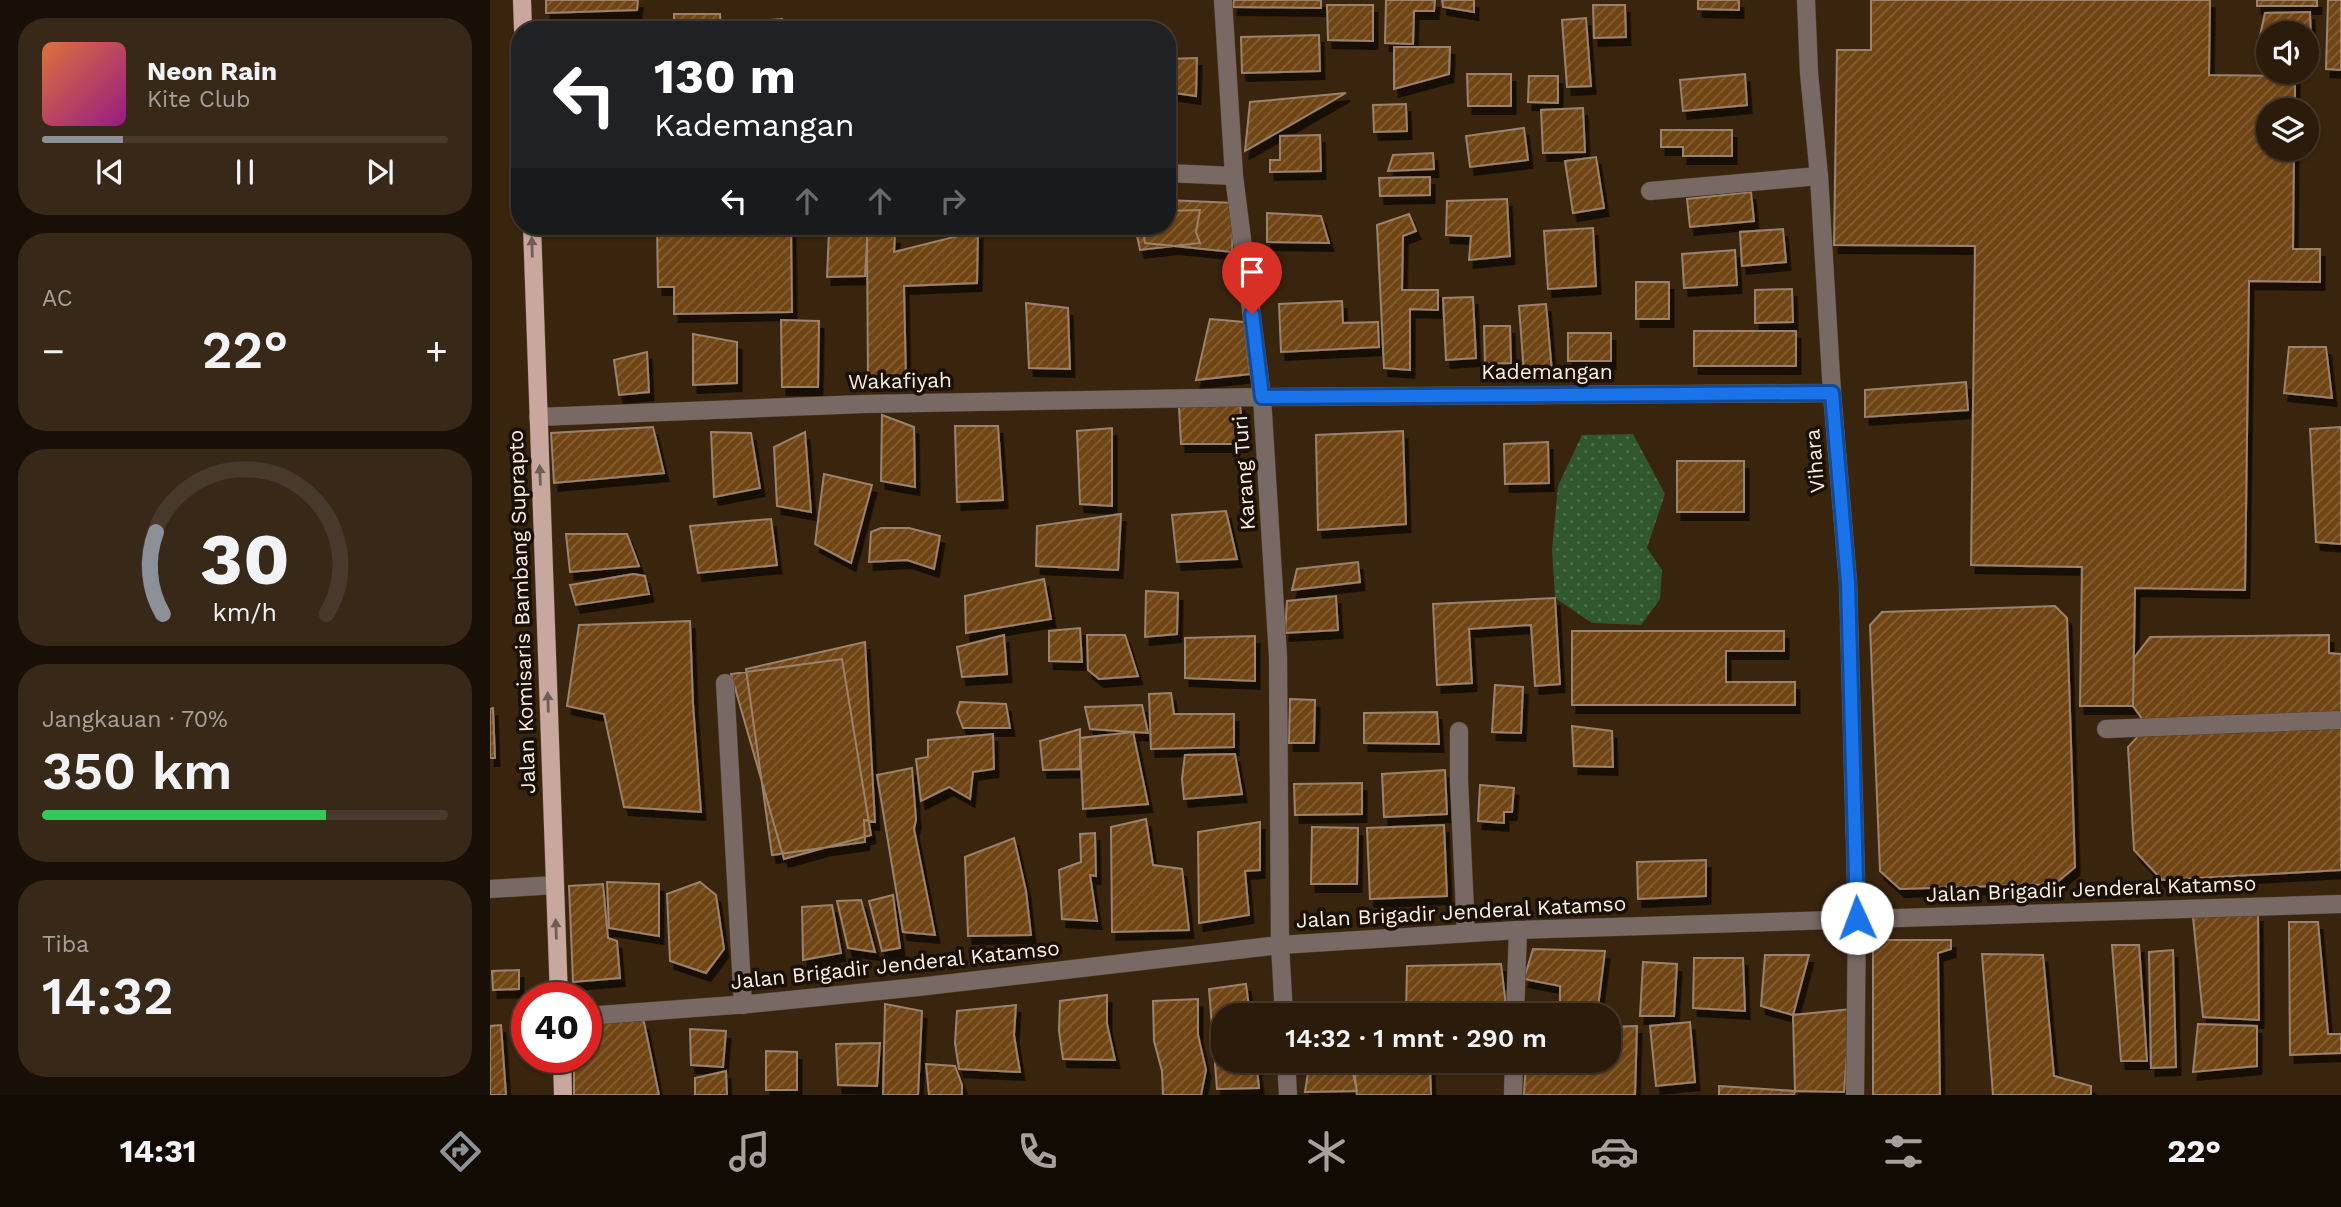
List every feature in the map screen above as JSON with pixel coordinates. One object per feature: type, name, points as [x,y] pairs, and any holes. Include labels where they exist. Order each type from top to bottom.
[{"type":"main road","points":[[522,0],[523,21]]},
{"type":"main road","name":"Jalan Komisaris Bambang Suprapto","points":[[532,235],[558,982]]},
{"type":"main road","points":[[562,1073],[563,1095]]},
{"type":"street","name":"Karang Turi","points":[[1223,0],[1234,176],[1262,397],[1278,657],[1280,944],[1283,1003]]},
{"type":"street","name":"Vihara","points":[[1806,0],[1832,393],[1848,582],[1857,918],[1856,1095]]},
{"type":"street","points":[[1176,173],[1234,176]]},
{"type":"street","points":[[1650,191],[1819,176]]},
{"type":"street","name":"Kademangan","points":[[1262,397],[1832,393]]},
{"type":"street","name":"Wakafiyah","points":[[538,418],[864,404],[1262,397]]},
{"type":"street","points":[[725,683],[743,1005]]},
{"type":"street","points":[[2106,729],[2341,720]]},
{"type":"street","points":[[1459,731],[1466,933]]},
{"type":"street","points":[[490,889],[555,885]]},
{"type":"street","name":"Jalan Brigadir Jenderal Katamso","points":[[602,1015],[743,1005],[918,987],[1280,944],[1518,930],[2341,904]]},
{"type":"street","points":[[1515,1003],[1518,930]]},
{"type":"street","points":[[1287,1073],[1288,1095]]},
{"type":"street","points":[[1513,1095],[1514,1073]]},
{"type":"green space","points":[[1633,434],[1665,494],[1647,548],[1662,570],[1660,599],[1641,625],[1592,623],[1555,598],[1552,550],[1558,486],[1582,435]]},
{"type":"building","points":[[546,0],[638,0],[637,10],[546,13]]},
{"type":"building","points":[[1234,0],[1321,0],[1321,8],[1233,7]]},
{"type":"building","points":[[1386,0],[1435,0],[1434,11],[1414,11],[1413,44],[1385,43]]},
{"type":"building","points":[[1442,0],[1474,0],[1474,12],[1443,7]]},
{"type":"building","points":[[1698,0],[1739,0],[1739,10],[1698,9]]},
{"type":"building","points":[[1871,0],[2210,0],[2209,75],[2256,76],[2256,84],[2295,84],[2295,98],[2256,98],[2256,161],[2294,161],[2293,249],[2320,249],[2320,282],[2249,281],[2245,590],[2135,588],[2133,706],[2080,706],[2082,567],[1971,565],[1975,246],[1834,245],[1837,50],[1871,50]]},
{"type":"building","points":[[2257,0],[2317,0],[2317,6],[2257,6]]},
{"type":"building","points":[[2328,0],[2341,0],[2341,70],[2326,69]]},
{"type":"building","points":[[1327,5],[1373,5],[1373,41],[1328,40]]},
{"type":"building","points":[[1593,5],[1625,5],[1626,37],[1594,38]]},
{"type":"building","points":[[2310,12],[2310,21],[2263,21],[2265,13]]},
{"type":"building","points":[[674,14],[720,14],[720,21],[674,21]]},
{"type":"building","points":[[1586,18],[1591,86],[1567,87],[1562,20]]},
{"type":"building","points":[[1319,35],[1320,71],[1242,73],[1241,37]]},
{"type":"building","points":[[1394,47],[1450,47],[1449,74],[1394,89]]},
{"type":"building","points":[[1197,58],[1196,96],[1176,93],[1176,59]]},
{"type":"building","points":[[1467,74],[1511,74],[1511,106],[1468,106]]},
{"type":"building","points":[[1745,74],[1747,105],[1683,111],[1680,80]]},
{"type":"building","points":[[1529,76],[1558,76],[1558,103],[1528,102]]},
{"type":"building","points":[[1346,93],[1245,151],[1250,102]]},
{"type":"building","points":[[1406,104],[1407,131],[1374,132],[1373,105]]},
{"type":"building","points":[[1583,108],[1585,152],[1543,153],[1541,110]]},
{"type":"building","points":[[1524,128],[1528,160],[1470,167],[1466,136]]},
{"type":"building","points":[[1661,130],[1732,130],[1732,156],[1683,156],[1683,147],[1661,147]]},
{"type":"building","points":[[1320,135],[1321,171],[1270,172],[1270,160],[1280,160],[1280,136]]},
{"type":"building","points":[[1433,153],[1434,169],[1388,171],[1393,155]]},
{"type":"building","points":[[1596,157],[1604,208],[1573,213],[1565,161]]},
{"type":"building","points":[[1430,177],[1430,195],[1380,196],[1379,178]]},
{"type":"building","points":[[1751,192],[1754,221],[1690,227],[1687,199]]},
{"type":"building","points":[[1507,199],[1510,256],[1469,260],[1471,236],[1446,235],[1447,201]]},
{"type":"building","points":[[1176,200],[1234,203],[1232,252],[1145,243],[1144,235],[1176,235]]},
{"type":"building","points":[[1200,210],[1196,232],[1200,243],[1140,250],[1137,235],[1176,235],[1176,211]]},
{"type":"building","points":[[1267,213],[1321,216],[1329,243],[1267,242]]},
{"type":"building","points":[[1409,214],[1416,231],[1403,236],[1402,290],[1438,290],[1438,310],[1410,309],[1410,370],[1384,368],[1377,225]]},
{"type":"building","points":[[1593,228],[1596,286],[1548,289],[1544,231]]},
{"type":"building","points":[[1783,229],[1786,262],[1742,266],[1740,232]]},
{"type":"building","points":[[657,235],[791,235],[792,312],[674,314],[674,287],[658,287]]},
{"type":"building","points":[[829,235],[867,235],[865,276],[827,277]]},
{"type":"building","points":[[867,235],[895,236],[894,252],[962,235],[978,235],[977,283],[904,286],[906,381],[868,383]]},
{"type":"building","points":[[1735,250],[1737,285],[1684,288],[1682,254]]},
{"type":"building","points":[[1636,282],[1669,282],[1669,319],[1636,319]]},
{"type":"building","points":[[1792,289],[1793,322],[1755,323],[1755,290]]},
{"type":"building","points":[[1473,297],[1476,358],[1446,360],[1443,298]]},
{"type":"building","points":[[1342,301],[1343,323],[1378,322],[1379,347],[1281,352],[1279,304]]},
{"type":"building","points":[[1026,303],[1068,308],[1070,369],[1029,368]]},
{"type":"building","points":[[1546,304],[1552,372],[1524,374],[1519,306]]},
{"type":"building","points":[[1210,319],[1244,322],[1250,374],[1196,380]]},
{"type":"building","points":[[781,320],[819,321],[818,387],[782,387]]},
{"type":"building","points":[[1484,326],[1510,326],[1511,363],[1485,364]]},
{"type":"building","points":[[1694,331],[1796,331],[1796,366],[1694,366]]},
{"type":"building","points":[[1568,333],[1611,333],[1611,361],[1568,361]]},
{"type":"building","points":[[693,334],[737,342],[737,383],[693,385]]},
{"type":"building","points":[[2289,347],[2326,347],[2332,398],[2284,393]]},
{"type":"building","points":[[647,352],[649,392],[619,395],[614,360]]},
{"type":"building","points":[[1966,382],[1968,410],[1865,417],[1865,390]]},
{"type":"building","points":[[1240,403],[1243,444],[1181,444],[1179,407]]},
{"type":"building","points":[[882,415],[914,427],[915,487],[881,481]]},
{"type":"building","points":[[955,426],[998,426],[1003,500],[957,502]]},
{"type":"building","points":[[653,427],[664,473],[554,483],[551,433]]},
{"type":"building","points":[[2341,427],[2341,544],[2316,542],[2310,429]]},
{"type":"building","points":[[1112,428],[1112,506],[1080,504],[1077,431]]},
{"type":"building","points":[[1403,431],[1406,524],[1318,530],[1316,435]]},
{"type":"building","points":[[711,432],[751,433],[760,488],[714,497]]},
{"type":"building","points":[[805,432],[811,512],[777,506],[774,447]]},
{"type":"building","points":[[1548,442],[1549,483],[1505,484],[1504,444]]},
{"type":"building","points":[[1677,461],[1744,461],[1744,512],[1677,512]]},
{"type":"building","points":[[824,474],[872,485],[851,563],[815,544]]},
{"type":"building","points":[[1226,511],[1237,559],[1177,562],[1172,515]]},
{"type":"building","points":[[1121,514],[1118,570],[1036,566],[1037,526]]},
{"type":"building","points":[[771,519],[777,565],[698,573],[690,526]]},
{"type":"building","points":[[881,528],[909,528],[940,536],[934,569],[907,560],[869,562],[871,532]]},
{"type":"building","points":[[566,534],[627,534],[639,566],[570,572]]},
{"type":"building","points":[[1358,562],[1360,582],[1292,590],[1297,569]]},
{"type":"building","points":[[633,574],[645,576],[649,594],[576,605],[570,585]]},
{"type":"building","points":[[1044,579],[1051,619],[966,633],[965,596]]},
{"type":"building","points":[[1146,591],[1178,593],[1177,634],[1145,637]]},
{"type":"building","points":[[1336,596],[1338,630],[1285,633],[1287,601]]},
{"type":"building","points":[[1555,598],[1560,684],[1535,686],[1531,625],[1469,629],[1472,683],[1437,685],[1433,604]]},
{"type":"building","points":[[2055,606],[2067,618],[2075,867],[2055,884],[1900,889],[1880,871],[1870,625],[1882,612]]},
{"type":"building","points":[[690,621],[701,812],[624,807],[604,714],[567,706],[579,625]]},
{"type":"building","points":[[1080,628],[1082,662],[1049,661],[1049,631]]},
{"type":"building","points":[[1572,631],[1784,631],[1784,651],[1726,651],[1726,682],[1795,682],[1795,705],[1572,705]]},
{"type":"building","points":[[1004,635],[1007,674],[962,677],[957,647]]},
{"type":"building","points":[[1087,635],[1125,635],[1138,676],[1099,679],[1088,670]]},
{"type":"building","points":[[2329,635],[2329,653],[2341,654],[2341,716],[2145,723],[2133,706],[2134,658],[2150,637]]},
{"type":"building","points":[[1255,636],[1255,681],[1185,678],[1185,638]]},
{"type":"building","points":[[865,642],[875,822],[864,820],[865,842],[772,855],[746,669]]},
{"type":"building","points":[[842,659],[871,835],[784,859],[731,674]]},
{"type":"building","points":[[1495,685],[1523,687],[1521,733],[1492,732]]},
{"type":"building","points":[[1171,693],[1174,714],[1234,714],[1234,747],[1151,749],[1149,694]]},
{"type":"building","points":[[1290,699],[1315,700],[1314,743],[1289,743]]},
{"type":"building","points":[[960,702],[1006,704],[1010,728],[963,728],[957,712]]},
{"type":"building","points":[[1142,705],[1148,733],[1090,729],[1085,707]]},
{"type":"building","points":[[493,708],[495,758],[490,758],[490,709]]},
{"type":"building","points":[[1437,712],[1439,744],[1364,743],[1364,713]]},
{"type":"building","points":[[1572,726],[1612,731],[1613,767],[1574,766]]},
{"type":"building","points":[[2341,727],[2341,870],[2162,880],[2134,850],[2128,747],[2141,733]]},
{"type":"building","points":[[1080,729],[1080,769],[1043,770],[1040,741]]},
{"type":"building","points":[[1133,732],[1148,804],[1083,809],[1080,738]]},
{"type":"building","points":[[993,734],[994,769],[973,772],[970,799],[949,787],[921,801],[916,759],[928,757],[928,740]]},
{"type":"building","points":[[1235,754],[1242,794],[1184,799],[1182,779],[1185,755]]},
{"type":"building","points":[[912,768],[916,820],[914,829],[935,935],[903,932],[877,775]]},
{"type":"building","points":[[1445,770],[1447,814],[1384,817],[1382,774]]},
{"type":"building","points":[[1362,783],[1362,814],[1295,815],[1294,784]]},
{"type":"building","points":[[1480,785],[1514,788],[1512,812],[1504,812],[1504,823],[1478,821]]},
{"type":"building","points":[[1146,819],[1153,865],[1182,869],[1189,930],[1112,932],[1111,827]]},
{"type":"building","points":[[1260,822],[1260,870],[1245,871],[1249,915],[1199,923],[1198,832]]},
{"type":"building","points":[[1444,825],[1447,896],[1370,899],[1367,828]]},
{"type":"building","points":[[1312,827],[1358,828],[1357,884],[1311,884]]},
{"type":"building","points":[[1095,833],[1096,876],[1090,875],[1097,921],[1062,919],[1059,870],[1081,862],[1080,834]]},
{"type":"building","points":[[1014,838],[1026,891],[1031,935],[968,936],[965,857]]},
{"type":"building","points":[[1706,860],[1706,896],[1638,899],[1637,862]]},
{"type":"building","points":[[607,882],[659,884],[659,936],[609,928]]},
{"type":"building","points":[[700,882],[716,895],[724,949],[706,973],[670,961],[667,894]]},
{"type":"building","points":[[603,884],[608,938],[617,941],[620,978],[573,982],[569,886]]},
{"type":"building","points":[[893,895],[900,948],[882,951],[869,901]]},
{"type":"building","points":[[861,900],[875,952],[848,948],[837,901]]},
{"type":"building","points":[[832,905],[841,953],[803,960],[802,907]]},
{"type":"building","points":[[2258,914],[2259,1020],[2203,1017],[2193,917]]},
{"type":"building","points":[[2289,922],[2318,922],[2328,1034],[2341,1034],[2341,1053],[2290,1055]]},
{"type":"building","points":[[1873,940],[1951,940],[1951,949],[1938,953],[1940,1095],[1873,1095]]},
{"type":"building","points":[[2112,945],[2139,945],[2147,1061],[2121,1061]]},
{"type":"building","points":[[1533,949],[1605,951],[1598,1003],[1560,1003],[1560,986],[1524,979]]},
{"type":"building","points":[[2173,950],[2176,1067],[2151,1068],[2149,952]]},
{"type":"building","points":[[1982,954],[2043,955],[2054,1076],[2091,1086],[2091,1095],[1993,1095]]},
{"type":"building","points":[[1765,955],[1809,955],[1793,1015],[1761,1006]]},
{"type":"building","points":[[1694,958],[1743,958],[1745,1011],[1693,1008]]},
{"type":"building","points":[[1643,962],[1677,964],[1674,1016],[1640,1016]]},
{"type":"building","points":[[1501,964],[1506,1003],[1406,1003],[1407,966]]},
{"type":"building","points":[[519,970],[519,982],[511,982],[511,989],[493,990],[492,971]]},
{"type":"building","points":[[1246,984],[1248,1003],[1211,1003],[1211,1014],[1209,989]]},
{"type":"building","points":[[1107,995],[1107,1024],[1115,1060],[1063,1059],[1059,1031],[1060,1001]]},
{"type":"building","points":[[1198,999],[1198,1035],[1206,1070],[1201,1095],[1163,1095],[1162,1071],[1154,1041],[1153,1001]]},
{"type":"building","points":[[885,1004],[922,1011],[918,1095],[883,1095]]},
{"type":"building","points":[[1016,1005],[1014,1035],[1020,1072],[959,1069],[955,1043],[957,1011]]},
{"type":"building","points":[[1851,1009],[1844,1092],[1795,1091],[1793,1015]]},
{"type":"building","points":[[637,1017],[644,1022],[659,1095],[574,1095],[574,1073],[602,1073],[602,1020]]},
{"type":"building","points":[[1690,1022],[1695,1082],[1656,1086],[1650,1026]]},
{"type":"building","points":[[2198,1024],[2257,1026],[2257,1066],[2193,1072]]},
{"type":"building","points":[[501,1025],[506,1095],[490,1095],[490,1026]]},
{"type":"building","points":[[1637,1026],[1635,1095],[1524,1095],[1525,1073],[1621,1073],[1621,1027]]},
{"type":"building","points":[[690,1029],[726,1031],[723,1067],[691,1065]]},
{"type":"building","points":[[880,1043],[877,1086],[838,1085],[836,1044]]},
{"type":"building","points":[[766,1051],[797,1052],[797,1090],[766,1090]]},
{"type":"building","points":[[926,1064],[955,1066],[962,1085],[962,1095],[929,1095]]},
{"type":"building","points":[[726,1071],[727,1095],[695,1095],[695,1078]]},
{"type":"building","points":[[1216,1073],[1257,1073],[1259,1088],[1217,1089]]},
{"type":"building","points":[[1308,1073],[1353,1073],[1357,1091],[1305,1092]]},
{"type":"building","points":[[1355,1073],[1430,1073],[1431,1095],[1357,1095]]},
{"type":"building","points":[[1719,1086],[1795,1091],[1794,1095],[1719,1095]]},
{"type":"route","points":[[1252,314],[1262,397],[1832,393],[1848,582],[1857,918]]}]
